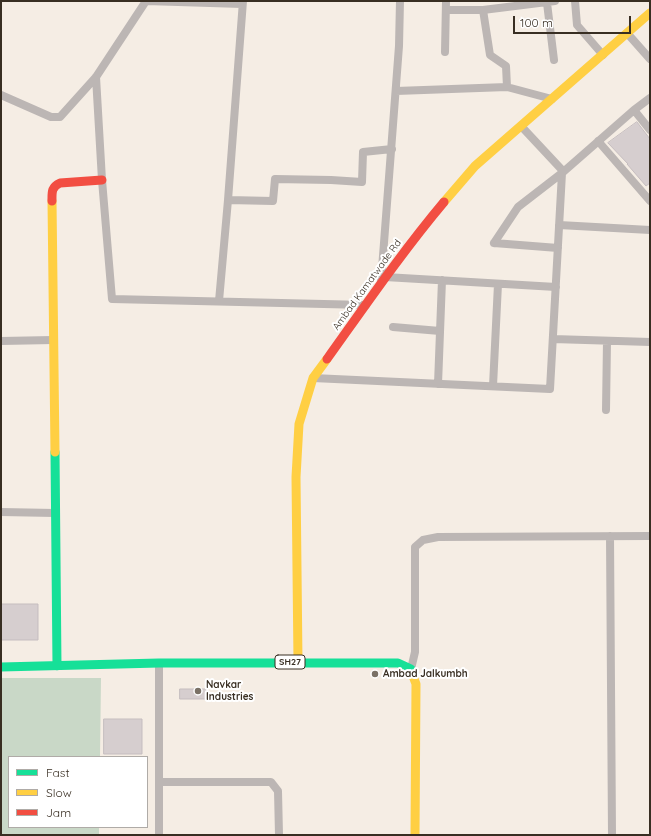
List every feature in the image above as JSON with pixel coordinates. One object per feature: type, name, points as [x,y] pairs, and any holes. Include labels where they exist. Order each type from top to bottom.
[{"type":"street","points":[[1,95],[46,115],[60,117],[96,77],[146,1],[242,2],[219,302]]},
{"type":"street","points":[[400,1],[399,46],[383,280],[442,280],[556,287]]},
{"type":"street","points":[[445,52],[446,1]]},
{"type":"street","points":[[575,1],[577,25],[603,55]]},
{"type":"street","points":[[446,10],[483,10],[509,4],[551,2],[554,60]]},
{"type":"street","points":[[483,10],[490,55],[506,66],[507,87]]},
{"type":"street","name":"Ambad Kamatwade Rd","points":[[298,662],[296,477],[299,424],[313,378],[422,228],[475,166],[650,13]]},
{"type":"street","points":[[627,33],[650,58]]},
{"type":"street","points":[[96,77],[102,180],[112,299],[366,305]]},
{"type":"street","points":[[396,91],[507,87],[552,99]]},
{"type":"street","points":[[558,248],[494,243],[518,207],[650,98]]},
{"type":"street","points":[[634,110],[650,130]]},
{"type":"street","points":[[313,378],[550,389],[562,172],[521,126]]},
{"type":"street","points":[[598,141],[650,201]]},
{"type":"street","points":[[228,200],[273,201],[275,179],[362,182],[363,152],[392,149]]},
{"type":"street","points":[[57,666],[52,190],[55,185],[60,183],[102,180]]},
{"type":"street","points":[[559,225],[650,230]]},
{"type":"street","points":[[438,384],[442,280]]},
{"type":"street","points":[[493,386],[498,284]]},
{"type":"street","points":[[393,327],[440,331]]},
{"type":"street","points":[[1,341],[53,340]]},
{"type":"street","points":[[553,340],[650,342]]},
{"type":"street","points":[[606,410],[607,341]]},
{"type":"street","points":[[1,512],[55,513]]},
{"type":"street","points":[[610,536],[612,835]]},
{"type":"street","points":[[415,835],[416,684],[411,669],[415,652],[415,547],[423,540],[438,537],[650,536]]},
{"type":"street","name":"SH27","points":[[1,667],[159,663],[298,662],[398,663],[411,669]]},
{"type":"street","points":[[159,663],[159,835]]},
{"type":"street","points":[[159,782],[271,782],[278,791],[279,835]]},
{"type":"green space","points":[[1,678],[101,678],[100,756],[8,756],[8,828],[99,828],[99,835],[1,835]]},
{"type":"building","points":[[637,122],[650,139],[650,183],[646,186],[608,143]]},
{"type":"building","points":[[1,604],[38,604],[38,640],[1,640]]},
{"type":"building","points":[[180,689],[207,689],[207,699],[180,699]]},
{"type":"building","points":[[104,719],[142,719],[142,754],[104,754]]},
{"type":"traffic: fast","points":[[55,452],[57,666]]},
{"type":"traffic: fast","points":[[1,667],[159,663],[398,663],[411,669],[413,676]]},
{"type":"traffic: slow","points":[[444,202],[475,166],[650,13]]},
{"type":"traffic: slow","points":[[52,201],[55,452]]},
{"type":"traffic: slow","points":[[298,662],[296,477],[299,424],[313,378],[327,359]]},
{"type":"traffic: slow","points":[[413,676],[416,684],[415,835]]},
{"type":"traffic: jam","points":[[52,201],[52,193],[54,188],[60,183],[102,180]]},
{"type":"traffic: jam","points":[[327,359],[428,221],[444,202]]},
{"type":"place","name":"Ambad Jalkumbh","points":[[375,674]]},
{"type":"place","name":"Navkar Industries","points":[[198,691]]}]
